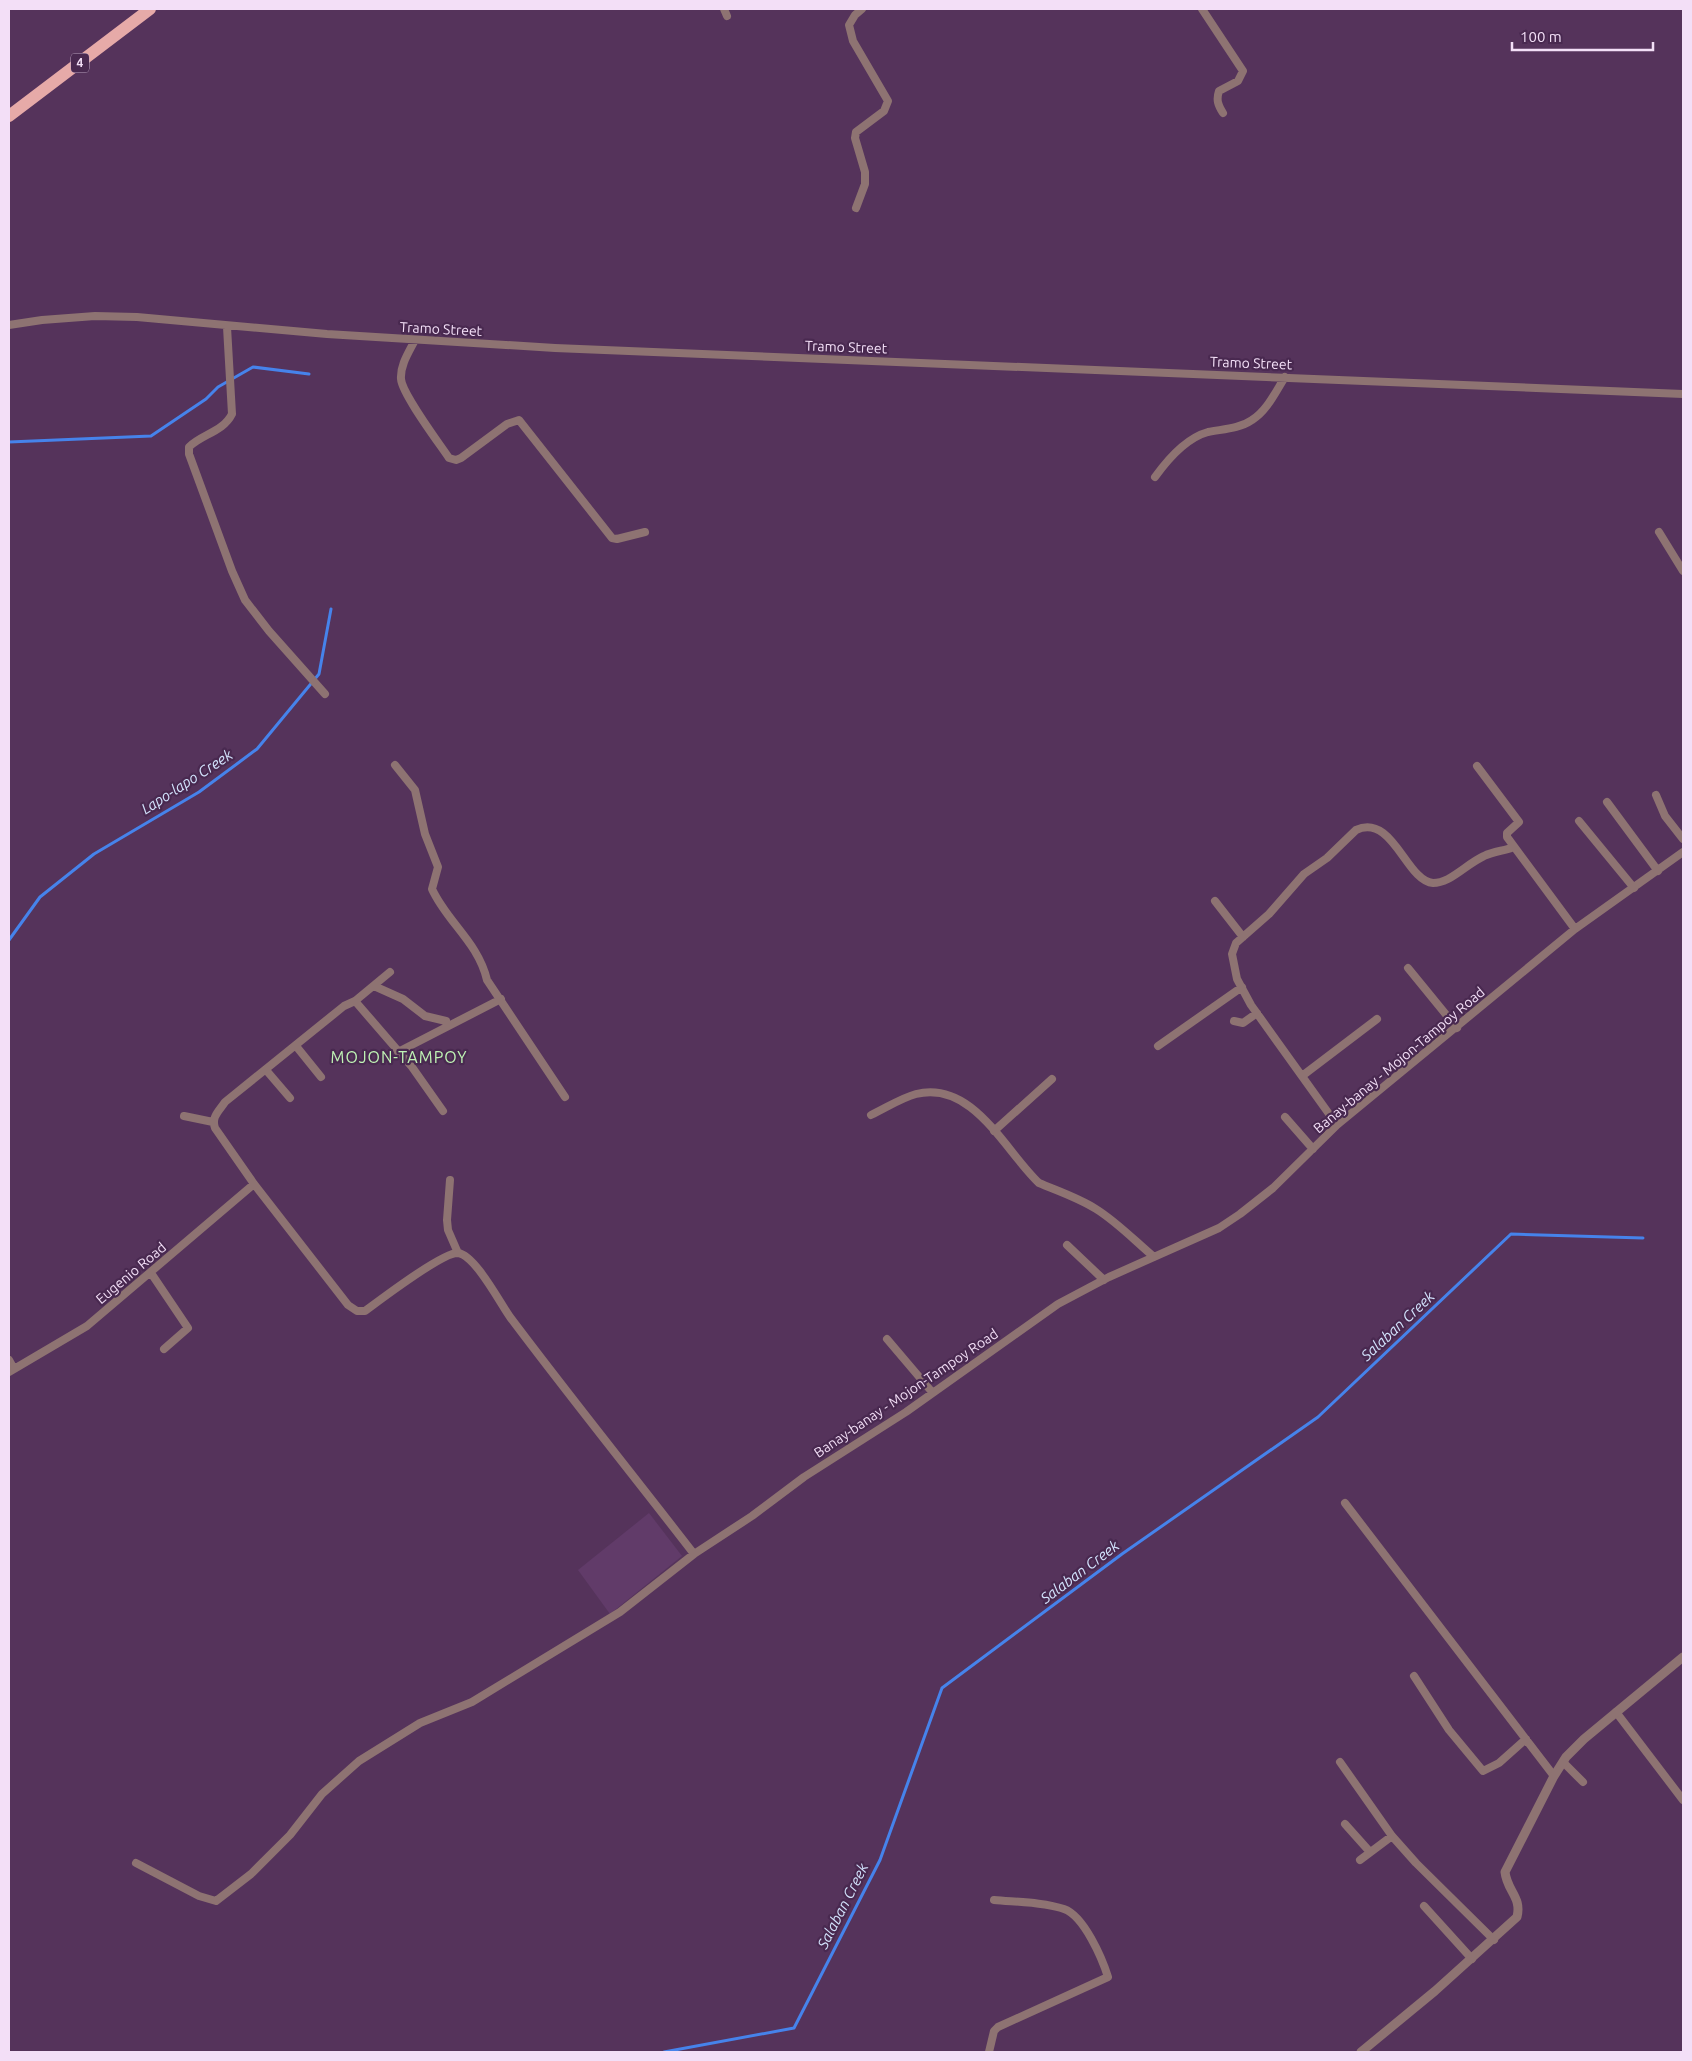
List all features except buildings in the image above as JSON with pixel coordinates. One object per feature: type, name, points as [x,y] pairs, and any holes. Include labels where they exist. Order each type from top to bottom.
[{"type":"highway","name":"4","points":[[9,116],[150,9]]},
{"type":"street","points":[[856,208],[864,184],[865,172],[856,132],[884,111],[888,101],[853,41],[849,25],[855,15],[862,9]]},
{"type":"street","points":[[1202,9],[1243,71],[1238,81],[1219,92],[1217,98],[1224,113]]},
{"type":"street","name":"Tramo Street","points":[[9,325],[42,320],[95,316],[138,317],[227,327],[555,348],[1683,394]]},
{"type":"street","points":[[227,327],[232,414],[227,423],[218,430],[194,442],[189,447],[189,454],[232,571],[245,600],[269,631],[325,694]]},
{"type":"street","points":[[415,340],[404,362],[401,379],[405,393],[449,458],[456,460],[461,458],[508,424],[519,420],[612,538],[617,539],[645,532]]},
{"type":"street","points":[[1156,477],[1182,446],[1192,439],[1205,433],[1244,425],[1254,420],[1262,412],[1285,377]]},
{"type":"street","points":[[1659,532],[1683,571]]},
{"type":"street","points":[[395,765],[415,790],[425,834],[438,867],[432,889],[436,898],[484,964],[487,980],[565,1097]]},
{"type":"street","points":[[1477,766],[1519,823],[1507,835],[1514,847],[1574,930]]},
{"type":"street","points":[[1656,795],[1665,816],[1683,839]]},
{"type":"street","points":[[1607,802],[1658,871]]},
{"type":"street","points":[[1579,821],[1634,888]]},
{"type":"street","points":[[1337,1125],[1257,1013],[1242,987],[1233,966],[1232,954],[1236,943],[1269,914],[1304,874],[1327,858],[1356,830],[1362,827],[1370,827],[1380,832],[1401,852],[1421,878],[1433,883],[1450,878],[1484,856],[1514,847]]},
{"type":"street","name":"Banay-banay - Mojon-Tampoy Road","points":[[136,1862],[199,1896],[216,1902],[251,1874],[290,1835],[322,1794],[358,1761],[420,1723],[472,1702],[620,1612],[694,1554],[752,1516],[804,1477],[932,1392],[1058,1304],[1104,1280],[1219,1228],[1240,1214],[1273,1188],[1337,1125],[1574,930],[1683,852]]},
{"type":"street","points":[[1215,901],[1243,937]]},
{"type":"street","points":[[1408,968],[1456,1028]]},
{"type":"street","points":[[390,972],[356,1001],[344,1006],[225,1102],[213,1122],[215,1128],[254,1184],[348,1305],[356,1311],[365,1311],[426,1269],[458,1253]]},
{"type":"street","points":[[374,986],[403,999],[425,1016],[446,1021]]},
{"type":"street","points":[[1158,1046],[1242,987]]},
{"type":"street","points":[[398,1052],[501,999]]},
{"type":"street","points":[[356,1001],[412,1067],[443,1111]]},
{"type":"street","points":[[1234,1021],[1243,1023],[1257,1013]]},
{"type":"street","points":[[1302,1076],[1377,1019]]},
{"type":"street","points":[[296,1046],[321,1078]]},
{"type":"street","points":[[266,1070],[290,1098]]},
{"type":"street","points":[[994,1132],[1052,1079]]},
{"type":"street","points":[[871,1114],[916,1094],[932,1092],[949,1095],[966,1103],[978,1113],[1039,1183],[1052,1187],[1096,1209],[1113,1221],[1154,1257]]},
{"type":"street","points":[[184,1116],[213,1122]]},
{"type":"street","points":[[1285,1117],[1313,1149]]},
{"type":"street","points":[[450,1180],[448,1230],[458,1253],[475,1264],[510,1316],[694,1554]]},
{"type":"street","name":"Eugenio Road","points":[[12,1371],[87,1326],[151,1273],[242,1192],[254,1184]]},
{"type":"street","points":[[1067,1245],[1104,1280]]},
{"type":"street","points":[[151,1273],[188,1328],[164,1349]]},
{"type":"street","points":[[886,1339],[932,1392]]},
{"type":"street","points":[[9,1360],[12,1371]]},
{"type":"street","points":[[1345,1503],[1554,1776]]},
{"type":"street","points":[[1360,2052],[1472,1959],[1517,1918],[1520,1908],[1505,1878],[1505,1872],[1554,1776],[1563,1762],[1584,1739],[1683,1658]]},
{"type":"street","points":[[1414,1676],[1449,1730],[1481,1770],[1485,1771],[1499,1763],[1526,1739]]},
{"type":"street","points":[[1616,1712],[1683,1800]]},
{"type":"street","points":[[1340,1762],[1392,1836],[1416,1863],[1494,1940]]},
{"type":"street","points":[[1563,1762],[1583,1782]]},
{"type":"street","points":[[1345,1824],[1370,1852]]},
{"type":"street","points":[[1360,1860],[1392,1836]]},
{"type":"street","points":[[989,2052],[994,2031],[998,2027],[1108,1977],[1092,1940],[1078,1920],[1065,1909],[994,1900]]},
{"type":"street","points":[[1424,1906],[1472,1959]]},
{"type":"shaded area","points":[[649,1513],[682,1556],[610,1614],[578,1570]]},
{"type":"waterway","points":[[9,442],[151,436],[206,399],[218,387],[253,367],[309,374]]},
{"type":"waterway","name":"Lapo-lapo Creek","points":[[9,940],[40,897],[94,854],[199,792],[257,749],[319,674],[331,609]]},
{"type":"waterway","name":"Salaban Creek","points":[[664,2052],[794,2028],[880,1860],[942,1688],[1122,1554],[1318,1417],[1511,1234],[1643,1238]]},
{"type":"district","name":"MOJON-TAMPOY","points":[[399,1057]]}]
